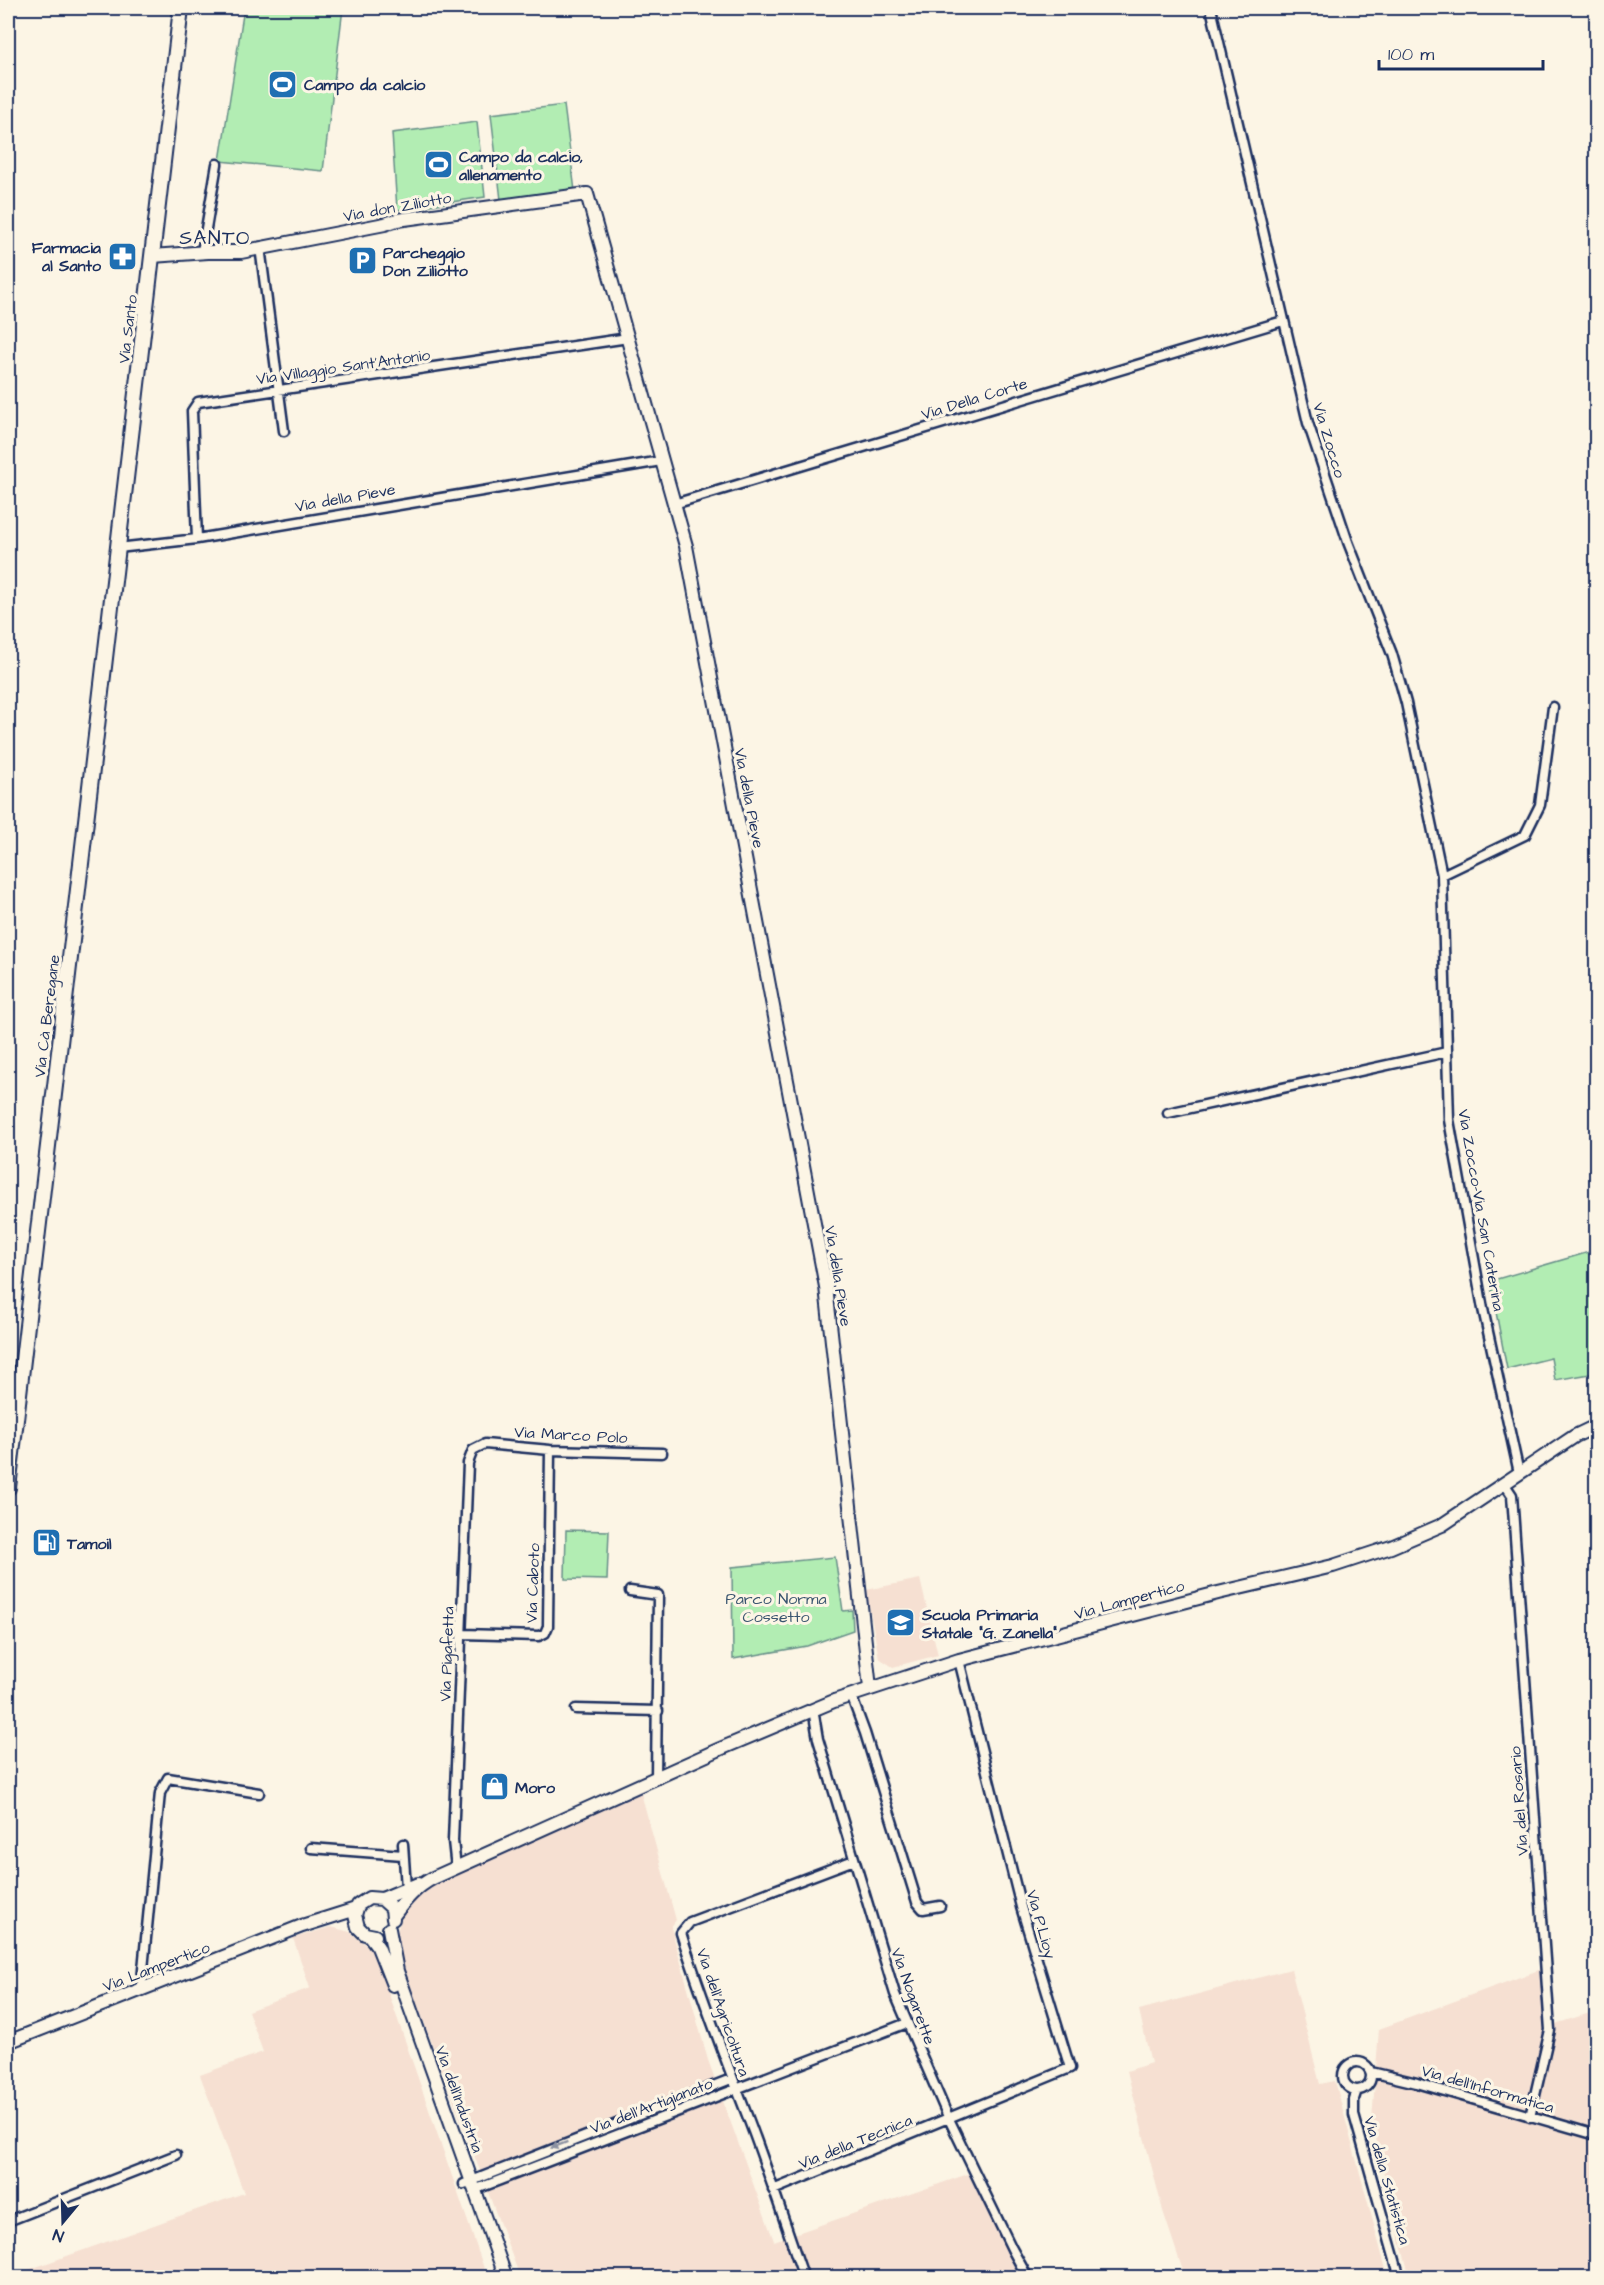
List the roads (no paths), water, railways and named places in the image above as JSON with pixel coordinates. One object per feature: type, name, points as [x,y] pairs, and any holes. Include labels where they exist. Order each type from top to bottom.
[{"type":"main road","name":"Via Santo","points":[[118,548],[181,8]]},
{"type":"main road","name":"Via Cà Beregane","points":[[8,1488],[118,548]]},
{"type":"street","name":"Via Zocco","points":[[1210,8],[1308,423],[1348,542],[1392,654],[1407,703],[1442,875]]},
{"type":"street","points":[[202,252],[217,164]]},
{"type":"street","name":"Via don Ziliotto","points":[[152,256],[241,252],[398,220],[587,194],[661,461]]},
{"type":"street","points":[[260,247],[284,431]]},
{"type":"street","name":"Via Della Corte","points":[[674,504],[1283,321]]},
{"type":"street","name":"Via Villaggio Sant'Antonio","points":[[197,538],[192,411],[198,402],[628,338]]},
{"type":"street","name":"Via della Pieve","points":[[118,548],[197,538],[661,461],[686,546],[826,1287],[870,1688]]},
{"type":"street","points":[[1442,875],[1525,835],[1540,805],[1553,707]]},
{"type":"street","name":"Via Zocco-Via San Caterina","points":[[1442,875],[1449,1120],[1483,1309],[1520,1473]]},
{"type":"street","points":[[1168,1113],[1447,1052]]},
{"type":"street","name":"Via Lampertico","points":[[8,2042],[316,1922],[356,1909],[361,1902],[369,1898],[382,1899],[406,1887],[422,1884],[813,1709],[870,1688],[959,1660],[1218,1593],[1333,1566],[1391,1547],[1442,1525],[1575,1436],[1596,1426]]},
{"type":"street","name":"Via Marco Polo","points":[[479,1446],[485,1444],[550,1450],[662,1453]]},
{"type":"street","name":"Via Pigafetta","points":[[456,1868],[453,1841],[468,1463],[473,1450],[479,1446]]},
{"type":"street","name":"Via Caboto","points":[[462,1634],[539,1636],[545,1633],[548,1626],[550,1450]]},
{"type":"street","name":"Via del Rosario","points":[[1504,1483],[1512,1495],[1550,2030],[1530,2117]]},
{"type":"street","points":[[630,1591],[658,1595],[656,1778]]},
{"type":"street","name":"Via P.Lioy","points":[[949,2119],[1070,2068],[1021,1907],[959,1660]]},
{"type":"street","points":[[851,1695],[866,1733],[917,1902],[923,1909],[940,1906]]},
{"type":"street","points":[[576,1709],[658,1711]]},
{"type":"street","name":"Via Nogarette","points":[[813,1709],[818,1739],[895,1994],[949,2119],[1028,2277]]},
{"type":"street","points":[[141,1990],[160,1793],[165,1782],[168,1778],[259,1793]]},
{"type":"street","points":[[403,1844],[406,1887]]},
{"type":"street","points":[[311,1848],[403,1855]]},
{"type":"street","name":"Via dell'Agricoltura","points":[[804,2277],[748,2118],[733,2084],[696,1982],[681,1933],[690,1922],[854,1860]]},
{"type":"street","name":"Via Lampertico","points":[[389,1929],[394,1915],[422,1884]]},
{"type":"street","points":[[382,1899],[388,1903],[394,1915]]},
{"type":"street","points":[[356,1909],[355,1921],[358,1927]]},
{"type":"street","name":"Via Lampertico","points":[[316,1922],[348,1922],[369,1935]]},
{"type":"street","points":[[369,1935],[380,1935],[389,1929]]},
{"type":"street","name":"Via dell'Industria","points":[[389,1929],[397,1971],[498,2277]]},
{"type":"street","name":"Via dell'Industria","points":[[369,1935],[378,1947],[389,1974],[469,2187],[506,2277]]},
{"type":"street","name":"Via dell'Artigianato","points":[[469,2187],[733,2084],[907,2023]]},
{"type":"street","name":"Via della Statistica","points":[[1371,2072],[1366,2065],[1358,2062],[1347,2068],[1344,2076],[1346,2084],[1357,2090],[1353,2099],[1354,2115],[1400,2277]]},
{"type":"street","points":[[1357,2090],[1368,2085],[1371,2072]]},
{"type":"street","name":"Via dell'Informatica","points":[[1371,2072],[1417,2083],[1596,2135]]},
{"type":"street","name":"Via della Tecnica","points":[[773,2190],[949,2119]]},
{"type":"street","points":[[8,2221],[176,2155]]},
{"type":"place","name":"Campo da calcio","points":[[283,84]]},
{"type":"place","name":"Campo da calcio, allenamento","points":[[438,165]]},
{"type":"place","name":"Farmacia al Santo","points":[[122,256]]},
{"type":"place","name":"Parcheggio Don Ziliotto","points":[[362,261]]},
{"type":"place","name":"Tamoil","points":[[46,1543]]},
{"type":"place","name":"Scuola Primaria Statale \"G. Zanella\"","points":[[901,1623]]},
{"type":"place","name":"Moro","points":[[494,1787]]},
{"type":"district","name":"SANTO","points":[[215,237]]},
{"type":"park label","name":"Parco Norma Cossetto","points":[[776,1607]]}]
